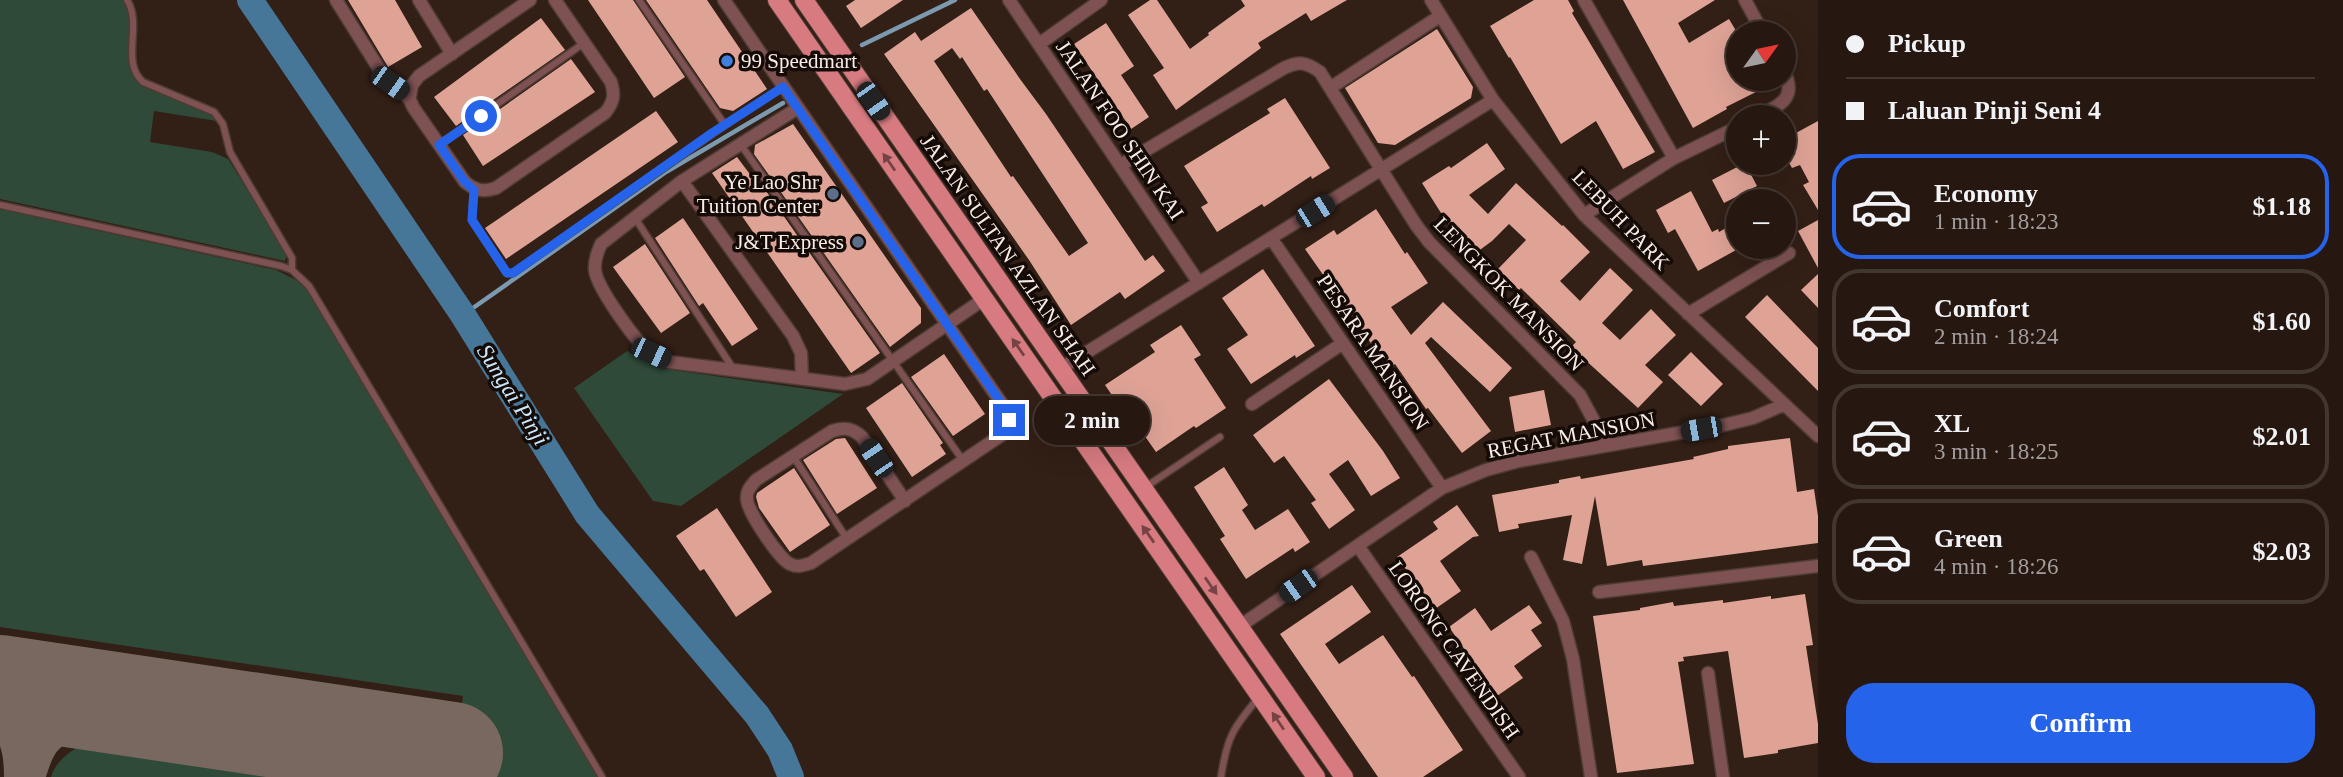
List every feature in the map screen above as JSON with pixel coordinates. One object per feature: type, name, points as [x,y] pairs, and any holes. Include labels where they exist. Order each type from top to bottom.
[{"type":"main road","name":"JALAN SULTAN AZLAN SHAH","points":[[776,0],[1316,777]]},
{"type":"main road","name":"JALAN SULTAN AZLAN SHAH","points":[[804,0],[1344,777]]},
{"type":"main road","points":[[887,122],[943,222],[982,277],[986,288],[984,299]]},
{"type":"street","points":[[336,0],[381,72],[390,83],[410,96]]},
{"type":"street","points":[[419,0],[452,54]]},
{"type":"street","points":[[530,0],[419,76],[412,85],[410,96],[413,107],[465,182],[474,190],[485,192],[496,188],[605,113],[612,104],[614,93],[611,82],[555,0]]},
{"type":"street","points":[[724,0],[1004,407],[1009,420],[1006,432],[964,462],[905,501],[847,539],[811,562],[800,566],[789,564],[780,556],[750,511],[746,500],[749,489],[756,480],[842,427],[854,430],[862,437],[905,501]]},
{"type":"street","name":"JALAN FOO SHIN KAI","points":[[1009,0],[1199,283]]},
{"type":"street","points":[[1039,44],[1101,0]]},
{"type":"street","name":"LEBUH PARK","points":[[1431,0],[1493,100],[1584,215],[1818,436]]},
{"type":"street","points":[[1584,0],[1674,158]]},
{"type":"street","points":[[1745,0],[1756,21]]},
{"type":"street","points":[[1330,88],[1440,16]]},
{"type":"street","name":"LENGKOK MANSION","points":[[1121,165],[1296,63],[1308,64],[1320,72],[1429,242],[1580,395],[1607,445]]},
{"type":"street","points":[[1060,369],[1493,100]]},
{"type":"street","points":[[798,108],[682,181],[601,244],[595,258],[595,272],[600,287],[636,338],[651,353],[668,362],[845,384],[867,379],[984,299]]},
{"type":"street","points":[[1584,215],[1674,158],[1726,133]]},
{"type":"street","points":[[682,181],[793,336],[801,353],[802,378]]},
{"type":"street","name":"PESARA MANSION","points":[[1271,238],[1442,488]]},
{"type":"street","points":[[1688,314],[1779,259]]},
{"type":"street","points":[[1252,404],[1343,343]]},
{"type":"street","name":"REGAT MANSION","points":[[1240,626],[1442,488],[1486,470],[1518,461],[1724,425],[1753,418],[1783,405]]},
{"type":"street","name":"LORONG CAVENDISH","points":[[1357,545],[1519,777]]},
{"type":"street","points":[[1531,557],[1563,621],[1579,692],[1591,777]]},
{"type":"street","points":[[1599,592],[1818,566]]},
{"type":"street","points":[[1708,673],[1723,777]]},
{"type":"lane","points":[[127,0],[134,39],[132,67],[136,76],[214,112],[220,119],[230,152],[292,258],[292,270]]},
{"type":"lane","points":[[639,0],[724,125]]},
{"type":"lane","points":[[439,145],[584,43]]},
{"type":"lane","points":[[474,190],[472,220],[507,273],[513,273],[724,125],[783,87]]},
{"type":"lane","points":[[740,143],[964,462]]},
{"type":"lane","points":[[0,205],[281,266],[292,270],[309,286],[602,777]]},
{"type":"lane","points":[[634,217],[734,370]]},
{"type":"lane","points":[[1143,489],[1220,437]]},
{"type":"lane","points":[[793,456],[847,539]]},
{"type":"lane","points":[[1222,777],[1230,736],[1260,696]]},
{"type":"green space","points":[[0,0],[122,0],[130,22],[129,55],[134,76],[142,86],[212,115],[217,121],[154,111],[150,142],[212,152],[228,159],[287,253],[285,261],[0,199]]},
{"type":"green space","points":[[0,209],[276,270],[296,280],[310,292],[598,777],[452,777],[463,696],[0,627]]},
{"type":"green space","points":[[627,351],[658,368],[843,394],[681,506],[653,501],[574,388]]},
{"type":"green space","points":[[87,742],[294,777],[51,777],[70,752]]},
{"type":"building","points":[[348,0],[395,0],[422,47],[388,67]]},
{"type":"building","points":[[588,0],[633,0],[685,77],[654,98]]},
{"type":"building","points":[[646,0],[707,0],[767,89],[733,111],[720,108]]},
{"type":"building","points":[[855,0],[903,0],[861,28],[846,6]]},
{"type":"building","points":[[1150,0],[1157,0],[1190,49],[1245,6],[1241,0],[1347,0],[1311,21],[1306,13],[1258,43],[1261,48],[1176,110],[1153,75],[1164,68],[1128,15]]},
{"type":"building","points":[[1534,0],[1568,0],[1574,11],[1572,13],[1655,152],[1623,169],[1596,121],[1561,144],[1490,26]]},
{"type":"building","points":[[1623,0],[1715,0],[1678,23],[1689,43],[1729,19],[1730,21],[1726,21],[1726,91],[1758,91],[1726,105],[1726,110],[1693,128]]},
{"type":"building","points":[[971,8],[1145,261],[1153,255],[1165,271],[1125,299],[1120,292],[1071,325],[1029,260],[884,54],[915,32],[921,41]],"holes":[[[952,48],[960,59],[962,57],[984,91],[987,89],[1088,243],[1069,256],[1013,176],[1011,177],[934,61]]]},
{"type":"building","points":[[541,18],[565,50],[456,126],[434,97]]},
{"type":"building","points":[[1106,23],[1134,66],[1121,75],[1149,117],[1131,129],[1074,44]]},
{"type":"building","points":[[1437,29],[1473,87],[1471,98],[1395,145],[1378,143],[1345,88]]},
{"type":"building","points":[[571,59],[595,92],[483,166],[463,135]]},
{"type":"building","points":[[1285,98],[1330,168],[1312,179],[1311,176],[1264,207],[1262,204],[1217,232],[1201,207],[1208,203],[1184,166],[1270,113],[1267,109]]},
{"type":"building","points":[[656,111],[678,142],[506,259],[485,228]]},
{"type":"building","points":[[1818,121],[1818,210],[1803,185],[1809,182],[1800,165],[1796,166],[1796,133]]},
{"type":"building","points":[[793,124],[921,308],[921,323],[890,347],[754,154],[755,145]]},
{"type":"building","points":[[1487,143],[1505,169],[1469,195],[1488,214],[1516,183],[1590,252],[1560,281],[1580,301],[1610,268],[1633,290],[1602,323],[1620,340],[1651,309],[1676,335],[1645,365],[1663,382],[1638,408],[1571,347],[1576,342],[1498,269],[1526,240],[1509,224],[1477,252],[1448,224],[1422,183],[1449,166],[1451,168]]},
{"type":"building","points":[[737,157],[752,177],[752,171],[880,353],[851,373],[712,173]]},
{"type":"building","points":[[1726,173],[1726,175],[1751,175],[1757,186],[1751,189],[1726,189],[1724,203],[1712,180]]},
{"type":"building","points":[[1691,191],[1712,232],[1726,228],[1726,256],[1698,271],[1675,229],[1668,233],[1656,210]]},
{"type":"building","points":[[1376,209],[1405,254],[1407,252],[1428,283],[1391,307],[1411,335],[1443,302],[1512,368],[1490,392],[1431,337],[1425,343],[1491,431],[1462,453],[1428,408],[1426,409],[1395,364],[1389,369],[1305,249],[1334,230],[1337,235]]},
{"type":"building","points":[[683,218],[758,329],[732,346],[703,303],[699,306],[655,238]]},
{"type":"building","points":[[1818,220],[1818,268],[1798,231]]},
{"type":"building","points":[[645,244],[690,313],[661,333],[613,267]]},
{"type":"building","points":[[1263,269],[1315,346],[1296,358],[1295,355],[1251,384],[1227,349],[1248,335],[1222,298]]},
{"type":"building","points":[[1818,274],[1818,308],[1801,290]]},
{"type":"building","points":[[1767,295],[1818,348],[1818,391],[1745,317]]},
{"type":"building","points":[[1181,325],[1201,355],[1194,359],[1226,408],[1156,452],[1121,402],[1118,404],[1105,385],[1155,352],[1150,345]]},
{"type":"building","points":[[1691,352],[1723,384],[1701,406],[1668,375]]},
{"type":"building","points":[[944,354],[985,414],[953,436],[911,377]]},
{"type":"building","points":[[1329,379],[1400,478],[1371,496],[1348,460],[1329,474],[1355,510],[1329,529],[1311,503],[1316,500],[1284,456],[1274,463],[1253,435]]},
{"type":"building","points":[[902,383],[943,443],[940,445],[946,454],[912,477],[866,408]]},
{"type":"building","points":[[1544,390],[1551,425],[1515,432],[1509,397]]},
{"type":"building","points":[[845,438],[877,488],[837,514],[803,460],[836,439]]},
{"type":"building","points":[[1790,438],[1797,492],[1814,489],[1818,543],[1643,566],[1642,560],[1607,566],[1595,496],[1582,564],[1563,560],[1572,515],[1518,524],[1519,528],[1499,532],[1492,495],[1559,483],[1559,480],[1580,476],[1581,479],[1694,459],[1693,457],[1728,449],[1728,446]]},
{"type":"building","points":[[1224,467],[1248,505],[1242,510],[1255,530],[1288,509],[1310,542],[1295,552],[1293,548],[1246,579],[1220,539],[1225,536],[1194,487]]},
{"type":"building","points":[[794,468],[830,525],[790,552],[759,508],[756,497],[757,493]]},
{"type":"building","points":[[1457,505],[1479,536],[1473,537],[1440,561],[1461,591],[1435,609],[1397,557],[1438,529],[1433,522]]},
{"type":"building","points":[[717,508],[772,592],[736,617],[704,569],[700,571],[676,536]]},
{"type":"building","points":[[1352,585],[1371,612],[1325,644],[1339,664],[1383,635],[1463,750],[1423,777],[1378,777],[1280,634]]},
{"type":"building","points":[[1805,594],[1813,645],[1806,646],[1818,724],[1818,743],[1744,758],[1728,651],[1683,657],[1684,661],[1678,662],[1694,764],[1617,773],[1593,616],[1640,610],[1673,602],[1674,606]]},
{"type":"building","points":[[1529,605],[1542,623],[1531,630],[1542,646],[1514,666],[1523,678],[1497,696],[1449,627],[1475,608],[1491,631]]},
{"type":"waterway","name":"Sungai Pinji","points":[[250,0],[463,315],[587,514],[757,715],[780,750],[791,777]]},
{"type":"waterway","points":[[862,45],[955,0]]},
{"type":"waterway","points":[[463,315],[666,172],[783,103]]},
{"type":"taxiway","points":[[25,777],[37,746],[51,729],[80,713],[123,705]]},
{"type":"taxiway","points":[[0,709],[19,740],[24,777]]},
{"type":"taxiway","points":[[249,722],[314,724],[383,718],[405,719],[424,731],[431,742],[435,759],[432,777]]},
{"type":"taxiway","points":[[258,727],[319,758],[342,777]]},
{"type":"runway","points":[[0,686],[452,753]]},
{"type":"place","name":"99 Speedmart","points":[[727,61]]},
{"type":"place","name":"Ye Lao Shr Tuition Center","points":[[833,194]]},
{"type":"place","name":"J&T Express","points":[[858,242]]},
{"type":"route","points":[[481,116],[439,145],[465,182],[474,190],[472,220],[507,273],[513,273],[712,133],[783,87],[1004,407],[1009,420]]}]
